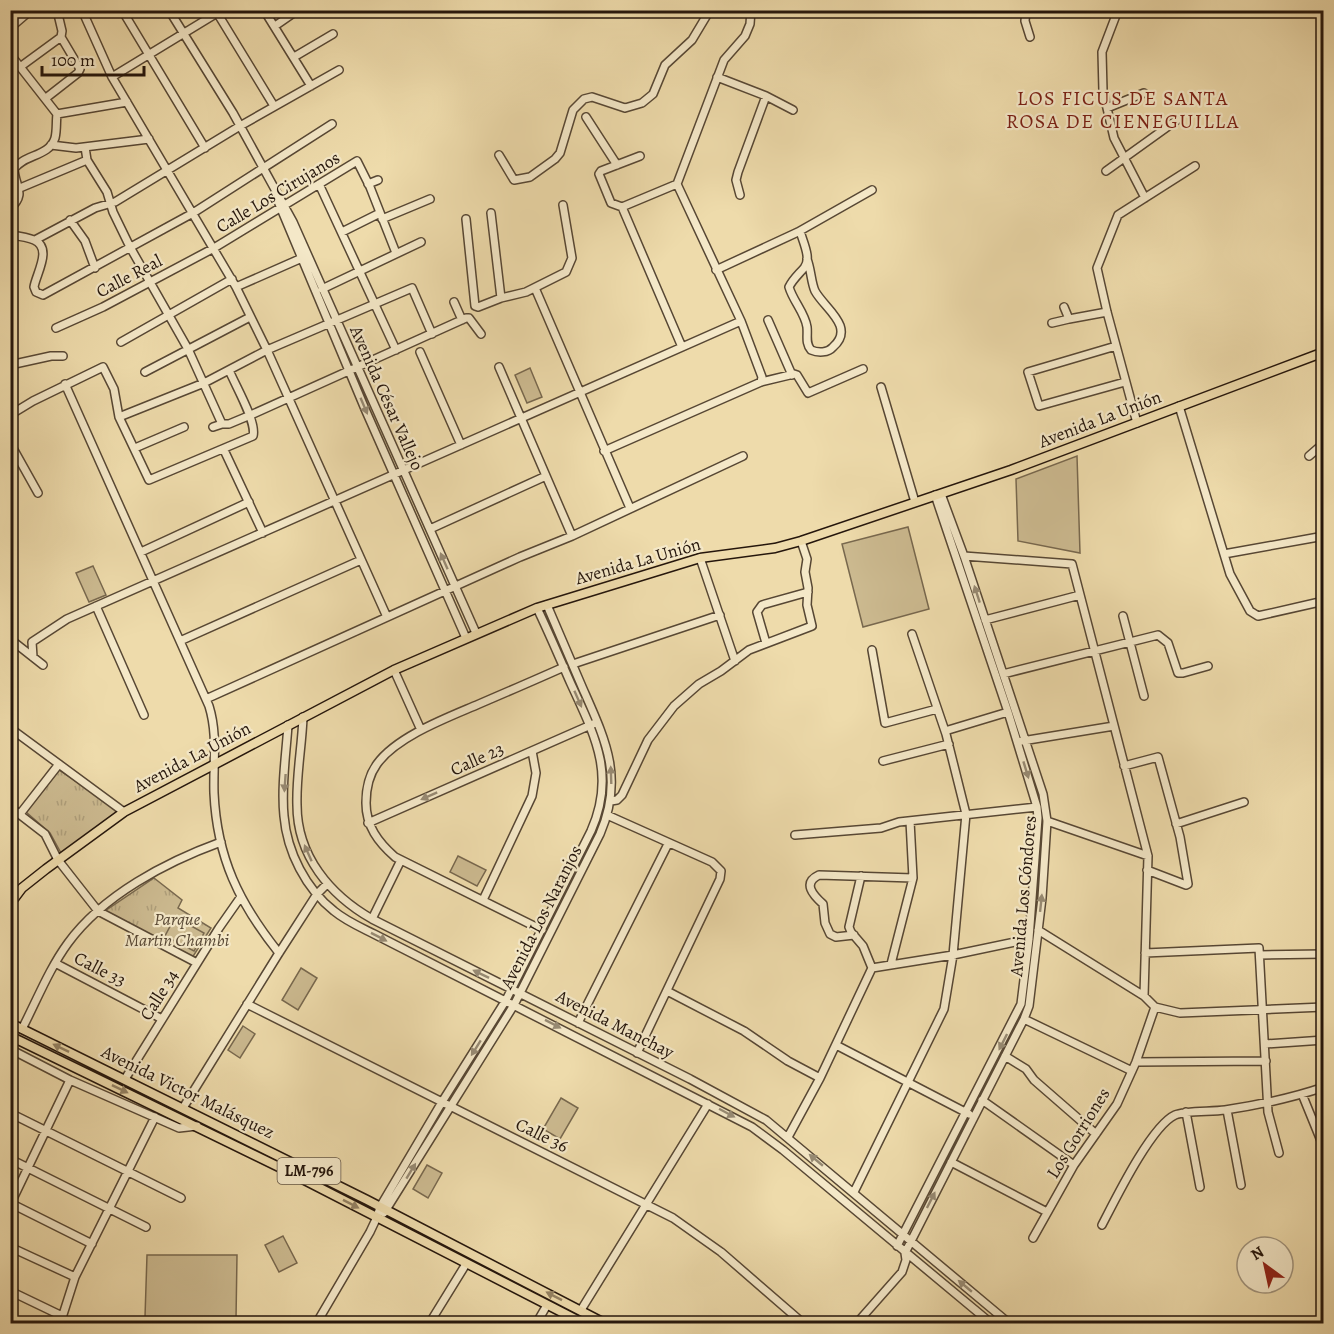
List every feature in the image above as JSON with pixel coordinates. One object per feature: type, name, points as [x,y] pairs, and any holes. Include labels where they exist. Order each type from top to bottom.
[{"type":"main road","name":"Avenida La Unión","points":[[10,904],[22,888],[124,812],[394,670],[476,633],[537,608],[700,558],[775,548],[801,541],[1031,463],[1179,406],[1322,356]]},
{"type":"main road","name":"Avenida Victor Malásquez","points":[[10,1023],[183,1108],[606,1323]]},
{"type":"main road","name":"Avenida Victor Malásquez","points":[[12,1042],[197,1126],[585,1323]]},
{"type":"street","points":[[10,28],[21,14],[32,10]]},
{"type":"street","points":[[46,98],[80,69],[61,37],[62,31],[57,10]]},
{"type":"street","points":[[82,10],[112,77],[232,279],[267,350],[387,617]]},
{"type":"street","points":[[122,10],[205,148]]},
{"type":"street","name":"Avenida César Vallejo","points":[[169,10],[240,126],[268,177],[322,289],[333,322]]},
{"type":"street","points":[[264,10],[310,86]]},
{"type":"street","points":[[275,26],[298,10]]},
{"type":"street","points":[[499,156],[514,180],[530,177],[560,153],[573,110],[584,99],[592,97],[626,108],[642,103],[653,94],[665,65],[692,40],[712,10]]},
{"type":"street","points":[[751,10],[750,24],[745,36],[723,60],[677,184],[741,321],[762,377],[760,382]]},
{"type":"street","points":[[1026,10],[1025,21],[1030,38]]},
{"type":"street","points":[[1118,10],[1102,52],[1103,92],[1114,138],[1145,198]]},
{"type":"street","points":[[112,77],[219,11],[274,106]]},
{"type":"street","points":[[294,57],[333,34]]},
{"type":"street","points":[[20,67],[61,37]]},
{"type":"street","points":[[10,54],[57,114],[54,139],[51,145],[45,151],[17,165],[14,173],[20,188],[17,202],[10,209]]},
{"type":"street","points":[[35,240],[95,208],[110,204],[339,70]]},
{"type":"street","points":[[717,77],[766,96],[793,110]]},
{"type":"street","points":[[1107,108],[1144,93]]},
{"type":"street","points":[[740,195],[736,180],[738,172],[766,96]]},
{"type":"street","points":[[57,114],[127,102]]},
{"type":"street","points":[[586,117],[617,165]]},
{"type":"street","points":[[1106,171],[1177,120]]},
{"type":"street","points":[[10,235],[35,240],[43,250],[34,287],[40,294],[51,292],[193,213],[332,124]]},
{"type":"street","points":[[51,145],[76,148],[148,139]]},
{"type":"street","points":[[85,147],[87,160],[106,192],[130,247],[188,349],[222,423]]},
{"type":"street","points":[[640,156],[599,174],[611,203],[622,207],[677,184]]},
{"type":"street","points":[[20,188],[87,160]]},
{"type":"street","name":"Calle Los Cirujanos","points":[[214,248],[357,161],[368,184]]},
{"type":"street","points":[[1137,423],[1107,312],[1097,270],[1098,265],[1118,215],[1195,166]]},
{"type":"street","points":[[378,180],[368,184],[396,253]]},
{"type":"street","points":[[320,184],[396,350]]},
{"type":"street","points":[[716,270],[800,231],[872,190]]},
{"type":"street","points":[[342,232],[430,199]]},
{"type":"street","points":[[466,219],[475,306],[478,307],[535,288],[566,272],[572,258],[563,205]]},
{"type":"street","name":"Avenida César Vallejo","points":[[283,207],[302,258],[353,368],[394,475],[466,638]]},
{"type":"street","points":[[622,207],[682,347]]},
{"type":"street","points":[[491,213],[501,298]]},
{"type":"street","points":[[70,220],[85,241],[95,268]]},
{"type":"street","points":[[800,231],[817,294],[832,310],[842,333],[831,350],[823,352],[811,350],[807,346],[805,320],[789,287],[792,280],[806,267],[807,259]]},
{"type":"street","points":[[322,289],[421,242]]},
{"type":"street","name":"Calle Real","points":[[56,328],[103,307],[214,248]]},
{"type":"street","points":[[236,287],[302,258]]},
{"type":"street","points":[[121,342],[232,279]]},
{"type":"street","points":[[119,417],[204,383],[267,350],[412,288],[432,334]]},
{"type":"street","points":[[535,288],[630,508]]},
{"type":"street","points":[[454,302],[462,320]]},
{"type":"street","points":[[1065,307],[1069,319]]},
{"type":"street","points":[[1052,323],[1107,312]]},
{"type":"street","points":[[145,372],[250,316]]},
{"type":"street","points":[[213,427],[222,423],[229,424],[462,320],[469,318],[481,334]]},
{"type":"street","points":[[768,320],[792,375]]},
{"type":"street","points":[[33,657],[33,641],[68,619],[741,321]]},
{"type":"street","points":[[1116,346],[1028,372],[1039,406],[1125,382]]},
{"type":"street","points":[[420,352],[461,445]]},
{"type":"street","points":[[10,366],[51,356],[63,356]]},
{"type":"street","points":[[10,415],[65,384],[103,367],[114,389],[119,417],[149,480],[253,436],[254,429],[249,415],[228,370]]},
{"type":"street","name":"Avenida César Vallejo","points":[[353,368],[404,471],[476,633]]},
{"type":"street","points":[[499,368],[572,536]]},
{"type":"street","points":[[604,451],[760,382],[797,375],[808,393],[863,369]]},
{"type":"street","points":[[65,384],[206,699],[214,728],[215,804],[220,842],[240,898],[253,920],[279,953]]},
{"type":"street","points":[[881,387],[915,502]]},
{"type":"street","points":[[1179,406],[1230,574],[1250,611],[1258,616],[1323,601]]},
{"type":"street","points":[[135,448],[184,427]]},
{"type":"street","points":[[1309,456],[1323,443]]},
{"type":"street","points":[[10,444],[38,493]]},
{"type":"street","points":[[224,450],[263,533]]},
{"type":"street","points":[[206,699],[520,557],[572,536],[743,456]]},
{"type":"street","points":[[430,529],[546,476]]},
{"type":"street","name":"Avenida Los Cóndores","points":[[897,1246],[1021,1004],[1029,939],[1037,807],[1003,674],[986,620],[964,556],[938,495]]},
{"type":"street","name":"Avenida Los Cóndores","points":[[856,1323],[902,1272],[906,1260],[905,1252],[1024,1019],[1029,1006],[1038,930],[1047,821],[1043,794],[1008,712],[938,495]]},
{"type":"street","points":[[141,552],[249,502]]},
{"type":"street","points":[[1224,554],[1323,536]]},
{"type":"street","points":[[610,801],[622,795],[648,740],[674,706],[699,684],[750,650],[812,626],[807,604],[805,572],[807,559],[801,541]]},
{"type":"street","points":[[964,556],[1072,564],[1148,856],[1144,996]]},
{"type":"street","points":[[700,558],[735,661]]},
{"type":"street","points":[[180,641],[361,560]]},
{"type":"street","points":[[766,643],[757,612],[762,606],[808,592]]},
{"type":"street","points":[[986,620],[1080,596]]},
{"type":"street","name":"Avenida Los Naranjos","points":[[316,1323],[377,1217],[451,1106],[514,1005],[590,854],[607,815],[610,801],[611,762],[606,743],[547,605]]},
{"type":"street","points":[[96,606],[144,715]]},
{"type":"street","name":"Avenida Los Naranjos","points":[[383,1209],[442,1102],[512,989],[591,831],[601,802],[602,763],[590,726],[537,608]]},
{"type":"street","points":[[573,664],[720,615]]},
{"type":"street","points":[[1123,616],[1144,696]]},
{"type":"street","points":[[854,1192],[944,1009],[953,955],[966,814],[949,744],[912,634]]},
{"type":"street","points":[[1003,674],[1158,635],[1168,643],[1178,673],[1208,666]]},
{"type":"street","points":[[10,639],[43,665]]},
{"type":"street","points":[[872,650],[885,723],[937,709]]},
{"type":"street","points":[[542,930],[401,860],[383,846],[368,823],[366,791],[375,766],[388,753],[421,730],[564,667]]},
{"type":"street","points":[[394,670],[421,730]]},
{"type":"street","points":[[945,731],[1008,712]]},
{"type":"street","name":"Avenida Manchay","points":[[303,717],[297,799],[302,838],[309,857],[327,884],[343,900],[372,919],[751,1111],[788,1137],[1010,1323]]},
{"type":"street","name":"Calle 23","points":[[368,823],[598,722]]},
{"type":"street","name":"Avenida Manchay","points":[[288,725],[284,796],[285,823],[298,866],[317,894],[330,908],[350,921],[744,1122],[772,1141],[992,1323]]},
{"type":"street","points":[[1021,742],[1114,726]]},
{"type":"street","points":[[10,728],[124,812]]},
{"type":"street","points":[[883,761],[949,744]]},
{"type":"street","points":[[483,900],[532,796],[536,773],[532,751]]},
{"type":"street","points":[[1124,766],[1158,757],[1176,824],[1188,884],[1147,870]]},
{"type":"street","points":[[20,814],[59,764]]},
{"type":"street","points":[[1176,824],[1244,802]]},
{"type":"street","points":[[10,807],[45,834],[58,860],[98,911],[197,963]]},
{"type":"street","points":[[795,835],[881,828],[910,821],[1037,807]]},
{"type":"street","points":[[607,815],[712,862],[721,871],[721,876],[637,1053]]},
{"type":"street","points":[[891,964],[913,878],[910,821]]},
{"type":"street","points":[[1047,821],[1148,856]]},
{"type":"street","points":[[22,1029],[55,963],[77,931],[98,911],[171,862],[220,842]]},
{"type":"street","points":[[578,1023],[668,844]]},
{"type":"street","points":[[372,919],[401,860]]},
{"type":"street","points":[[854,935],[836,937],[830,934],[825,923],[823,904],[813,895],[810,882],[813,878],[819,875],[913,878]]},
{"type":"street","points":[[788,1137],[820,1078],[872,968],[862,946],[849,927],[861,876]]},
{"type":"street","points":[[183,1108],[279,953],[317,894],[327,884]]},
{"type":"street","points":[[10,895],[22,888]]},
{"type":"street","name":"Calle 34","points":[[124,1079],[240,898]]},
{"type":"street","points":[[1038,930],[1144,996],[1155,1007],[1180,1013],[1323,1007]]},
{"type":"street","points":[[872,968],[953,955],[1029,939]]},
{"type":"street","points":[[1145,953],[1260,948],[1268,1112],[1280,1153]]},
{"type":"street","points":[[1260,956],[1323,954]]},
{"type":"street","name":"Calle 33","points":[[55,963],[162,1019]]},
{"type":"street","points":[[667,991],[744,1031],[788,1061],[820,1078]]},
{"type":"street","name":"Calle 36","points":[[247,1004],[647,1203],[709,1242],[804,1323]]},
{"type":"street","name":"Los Gorriones","points":[[1033,1238],[1074,1165],[1117,1104],[1136,1062],[1155,1007]]},
{"type":"street","points":[[1024,1019],[1132,1071]]},
{"type":"street","points":[[1265,1044],[1323,1040]]},
{"type":"street","points":[[12,1042],[70,1080],[179,1128],[197,1126]]},
{"type":"street","points":[[836,1045],[974,1117]]},
{"type":"street","points":[[1005,1056],[1026,1070],[1034,1080],[1096,1134]]},
{"type":"street","points":[[1136,1062],[1266,1060]]},
{"type":"street","points":[[70,1080],[11,1204],[92,1244]]},
{"type":"street","points":[[1102,1225],[1141,1153],[1159,1129],[1174,1115],[1186,1112],[1203,1113],[1227,1110],[1302,1095],[1323,1088]]},
{"type":"street","points":[[1302,1095],[1323,1148]]},
{"type":"street","points":[[982,1100],[1074,1165]]},
{"type":"street","points":[[581,1310],[708,1104]]},
{"type":"street","points":[[1227,1110],[1241,1185]]},
{"type":"street","points":[[1186,1112],[1200,1187]]},
{"type":"street","points":[[10,1113],[181,1198]]},
{"type":"street","points":[[10,1291],[61,1320],[75,1277],[154,1117]]},
{"type":"street","points":[[10,1159],[146,1227]]},
{"type":"street","points":[[951,1162],[1047,1212]]},
{"type":"street","points":[[10,1247],[75,1277]]},
{"type":"street","points":[[429,1323],[466,1264]]},
{"type":"street","points":[[536,1323],[547,1305]]},
{"type":"green space","points":[[530,368],[542,397],[527,403],[515,375]]},
{"type":"green space","points":[[1077,456],[1080,553],[1018,541],[1016,479]]},
{"type":"green space","points":[[908,527],[929,609],[863,627],[842,544]]},
{"type":"green space","points":[[93,566],[106,595],[89,602],[76,573]]},
{"type":"green space","points":[[59,770],[111,805],[117,813],[61,853],[50,833],[26,812]]},
{"type":"green space","points":[[458,856],[486,870],[477,886],[450,872]]},
{"type":"green space","name":"Parque Martin Chambi","points":[[154,878],[182,900],[178,908],[211,928],[192,958],[105,911]]},
{"type":"green space","points":[[175,917],[204,933],[194,951],[165,936]]},
{"type":"green space","points":[[301,968],[317,978],[298,1010],[282,1000]]},
{"type":"green space","points":[[243,1026],[255,1034],[240,1058],[228,1050]]},
{"type":"green space","points":[[561,1098],[578,1108],[560,1139],[543,1129]]},
{"type":"green space","points":[[427,1165],[442,1173],[428,1198],[413,1189]]},
{"type":"green space","points":[[283,1236],[297,1263],[279,1272],[265,1245]]},
{"type":"green space","points":[[147,1255],[237,1255],[236,1319],[145,1317]]},
{"type":"district","name":"LOS FICUS DE SANTA ROSA DE CIENEGUILLA","points":[[1123,110]]}]
